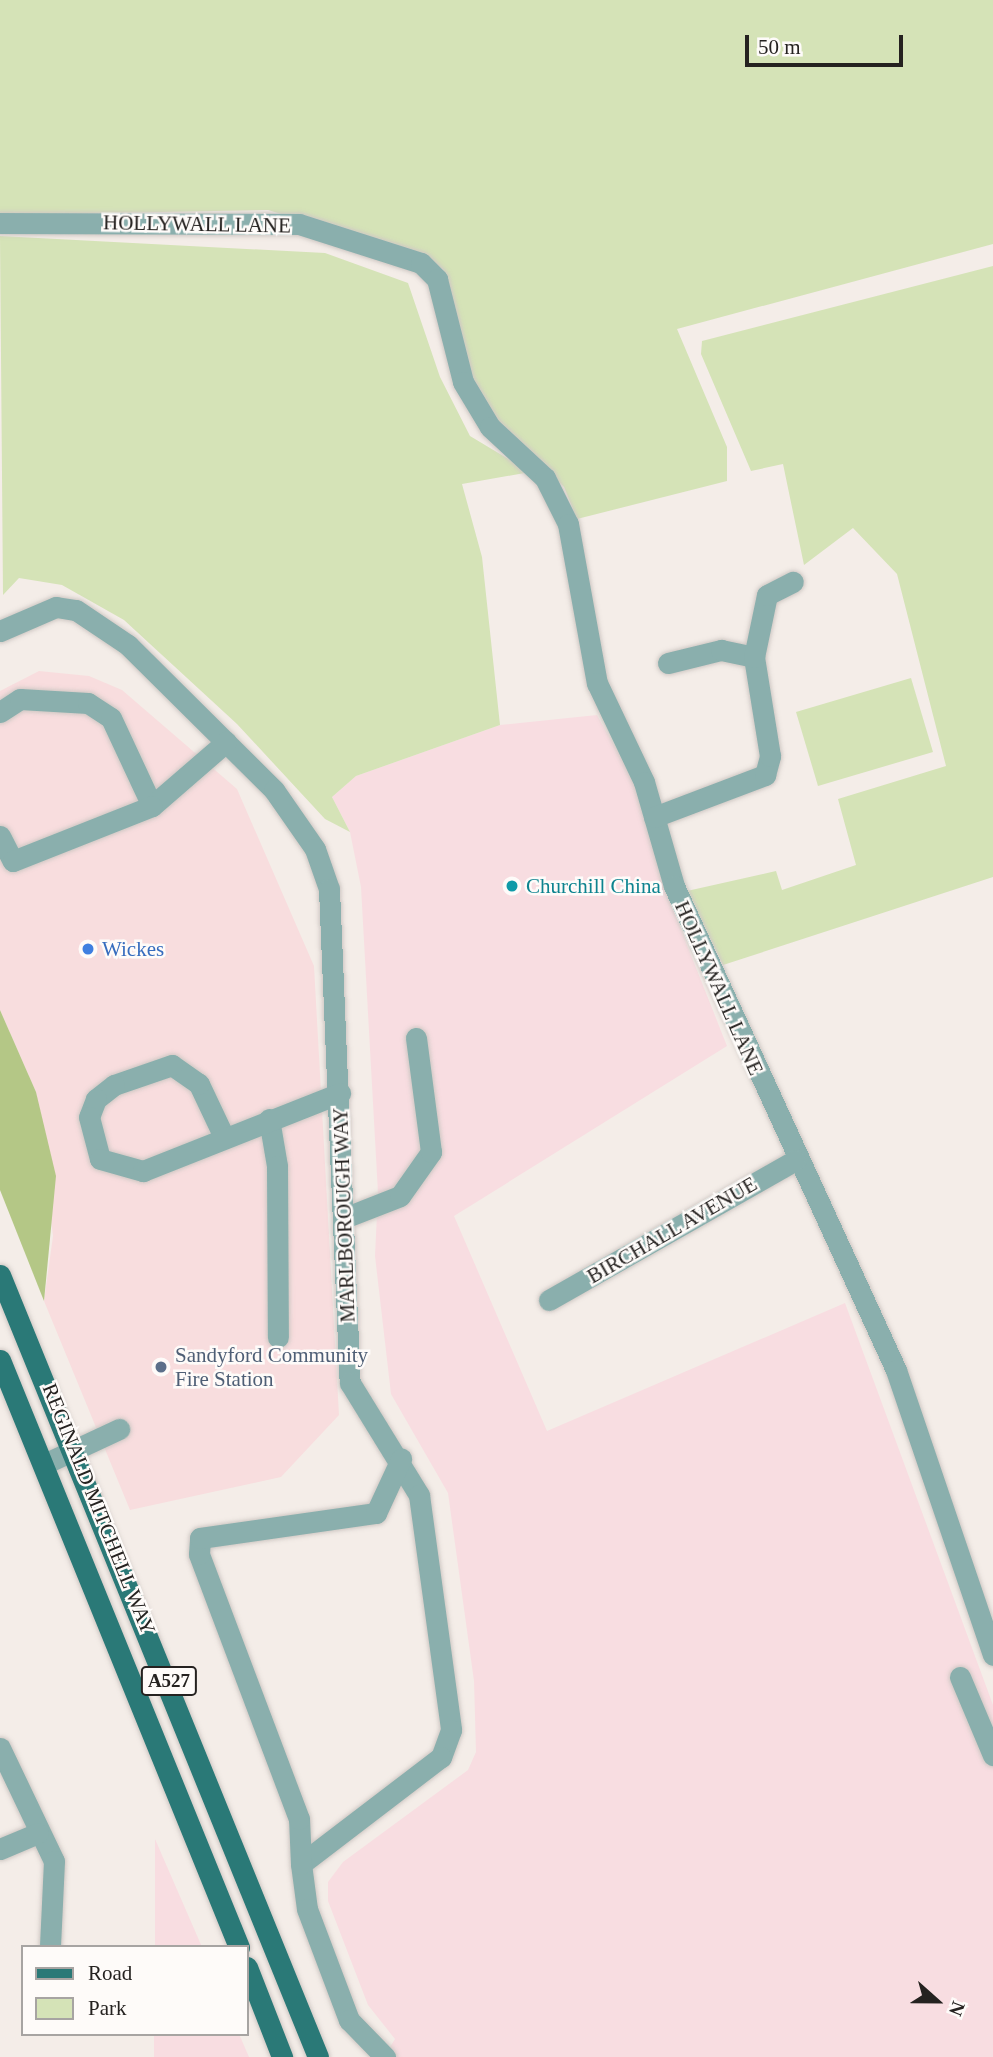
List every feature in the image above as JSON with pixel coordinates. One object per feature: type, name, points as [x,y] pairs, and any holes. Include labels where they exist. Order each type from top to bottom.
[{"type":"main road","name":"REGINALD MITCHELL WAY","points":[[0,1275],[75,1449],[318,2057]]},
{"type":"main road","name":"REGINALD MITCHELL WAY","points":[[0,1360],[238,1945]]},
{"type":"main road","points":[[248,1970],[282,2057]]},
{"type":"street","name":"HOLLYWALL LANE","points":[[0,223],[299,224],[421,264],[437,279],[463,382],[490,427],[545,478],[568,524],[597,683],[654,817],[674,886],[795,1160],[896,1370],[987,1621],[993,1655]]},
{"type":"street","points":[[654,817],[765,775],[770,756],[754,657],[767,595],[793,582]]},
{"type":"street","name":"MARLBOROUGH WAY","points":[[0,631],[56,607],[76,610],[128,645],[226,742],[294,816],[329,889],[340,1093],[349,1383],[401,1459],[419,1495],[452,1730],[448,1747],[301,1864]]},
{"type":"street","points":[[668,663],[721,650],[754,657]]},
{"type":"street","points":[[0,712],[20,699],[88,703],[111,718],[152,806]]},
{"type":"street","points":[[0,835],[13,861],[152,806],[226,742]]},
{"type":"street","points":[[344,1218],[400,1196],[431,1152],[416,1038]]},
{"type":"street","points":[[224,1137],[200,1084],[172,1065],[114,1085],[96,1099],[89,1117],[100,1158],[143,1171],[340,1093]]},
{"type":"street","points":[[269,1119],[277,1166],[278,1337]]},
{"type":"street","name":"BIRCHALL AVENUE","points":[[549,1300],[795,1160]]},
{"type":"street","points":[[44,1464],[119,1429]]},
{"type":"street","points":[[385,2057],[349,2020],[304,1899],[299,1819],[199,1553],[200,1538],[376,1513],[401,1459]]},
{"type":"street","points":[[960,1677],[993,1755]]},
{"type":"street","points":[[0,1748],[38,1833],[54,1861],[50,1945]]},
{"type":"street","points":[[0,1849],[38,1833]]},
{"type":"shaded area","points":[[39,671],[89,676],[122,690],[237,789],[314,966],[339,1415],[281,1477],[130,1510],[44,1301],[53,1236],[36,1092],[0,1010],[0,691]]},
{"type":"shaded area","points":[[597,715],[633,779],[666,892],[727,1046],[454,1216],[547,1431],[845,1303],[993,1705],[993,2057],[384,2057],[395,2039],[368,2005],[328,1901],[328,1882],[343,1862],[468,1770],[476,1752],[474,1681],[448,1493],[391,1394],[375,1256],[378,1193],[361,887],[350,832],[332,797],[356,776],[500,725]]},
{"type":"shaded area","points":[[155,1839],[201,1945],[155,1945]]},
{"type":"shaded area","points":[[154,2036],[240,2036],[249,2057],[154,2057]]},
{"type":"green space","points":[[0,0],[993,0],[993,244],[677,329],[727,447],[727,481],[577,519],[564,487],[493,416],[469,371],[443,269],[423,257],[268,210],[0,215]]},
{"type":"green space","points":[[0,236],[325,253],[408,283],[440,377],[470,436],[530,472],[462,484],[482,557],[500,725],[356,776],[332,797],[350,832],[325,819],[237,724],[124,620],[62,585],[19,578],[3,595]]},
{"type":"green space","points":[[993,266],[993,877],[723,965],[687,891],[776,871],[782,890],[856,865],[838,799],[946,766],[897,574],[853,528],[804,565],[783,464],[751,471],[701,354],[702,341]]},
{"type":"green space","points":[[911,678],[933,752],[818,786],[796,712]]},
{"type":"green space","points":[[0,1010],[36,1092],[56,1176],[44,1301],[0,1190]]},
{"type":"place","name":"Churchill China","points":[[512,886]]},
{"type":"place","name":"Wickes","points":[[88,949]]},
{"type":"place","name":"Sandyford Community Fire Station","points":[[161,1367]]}]
